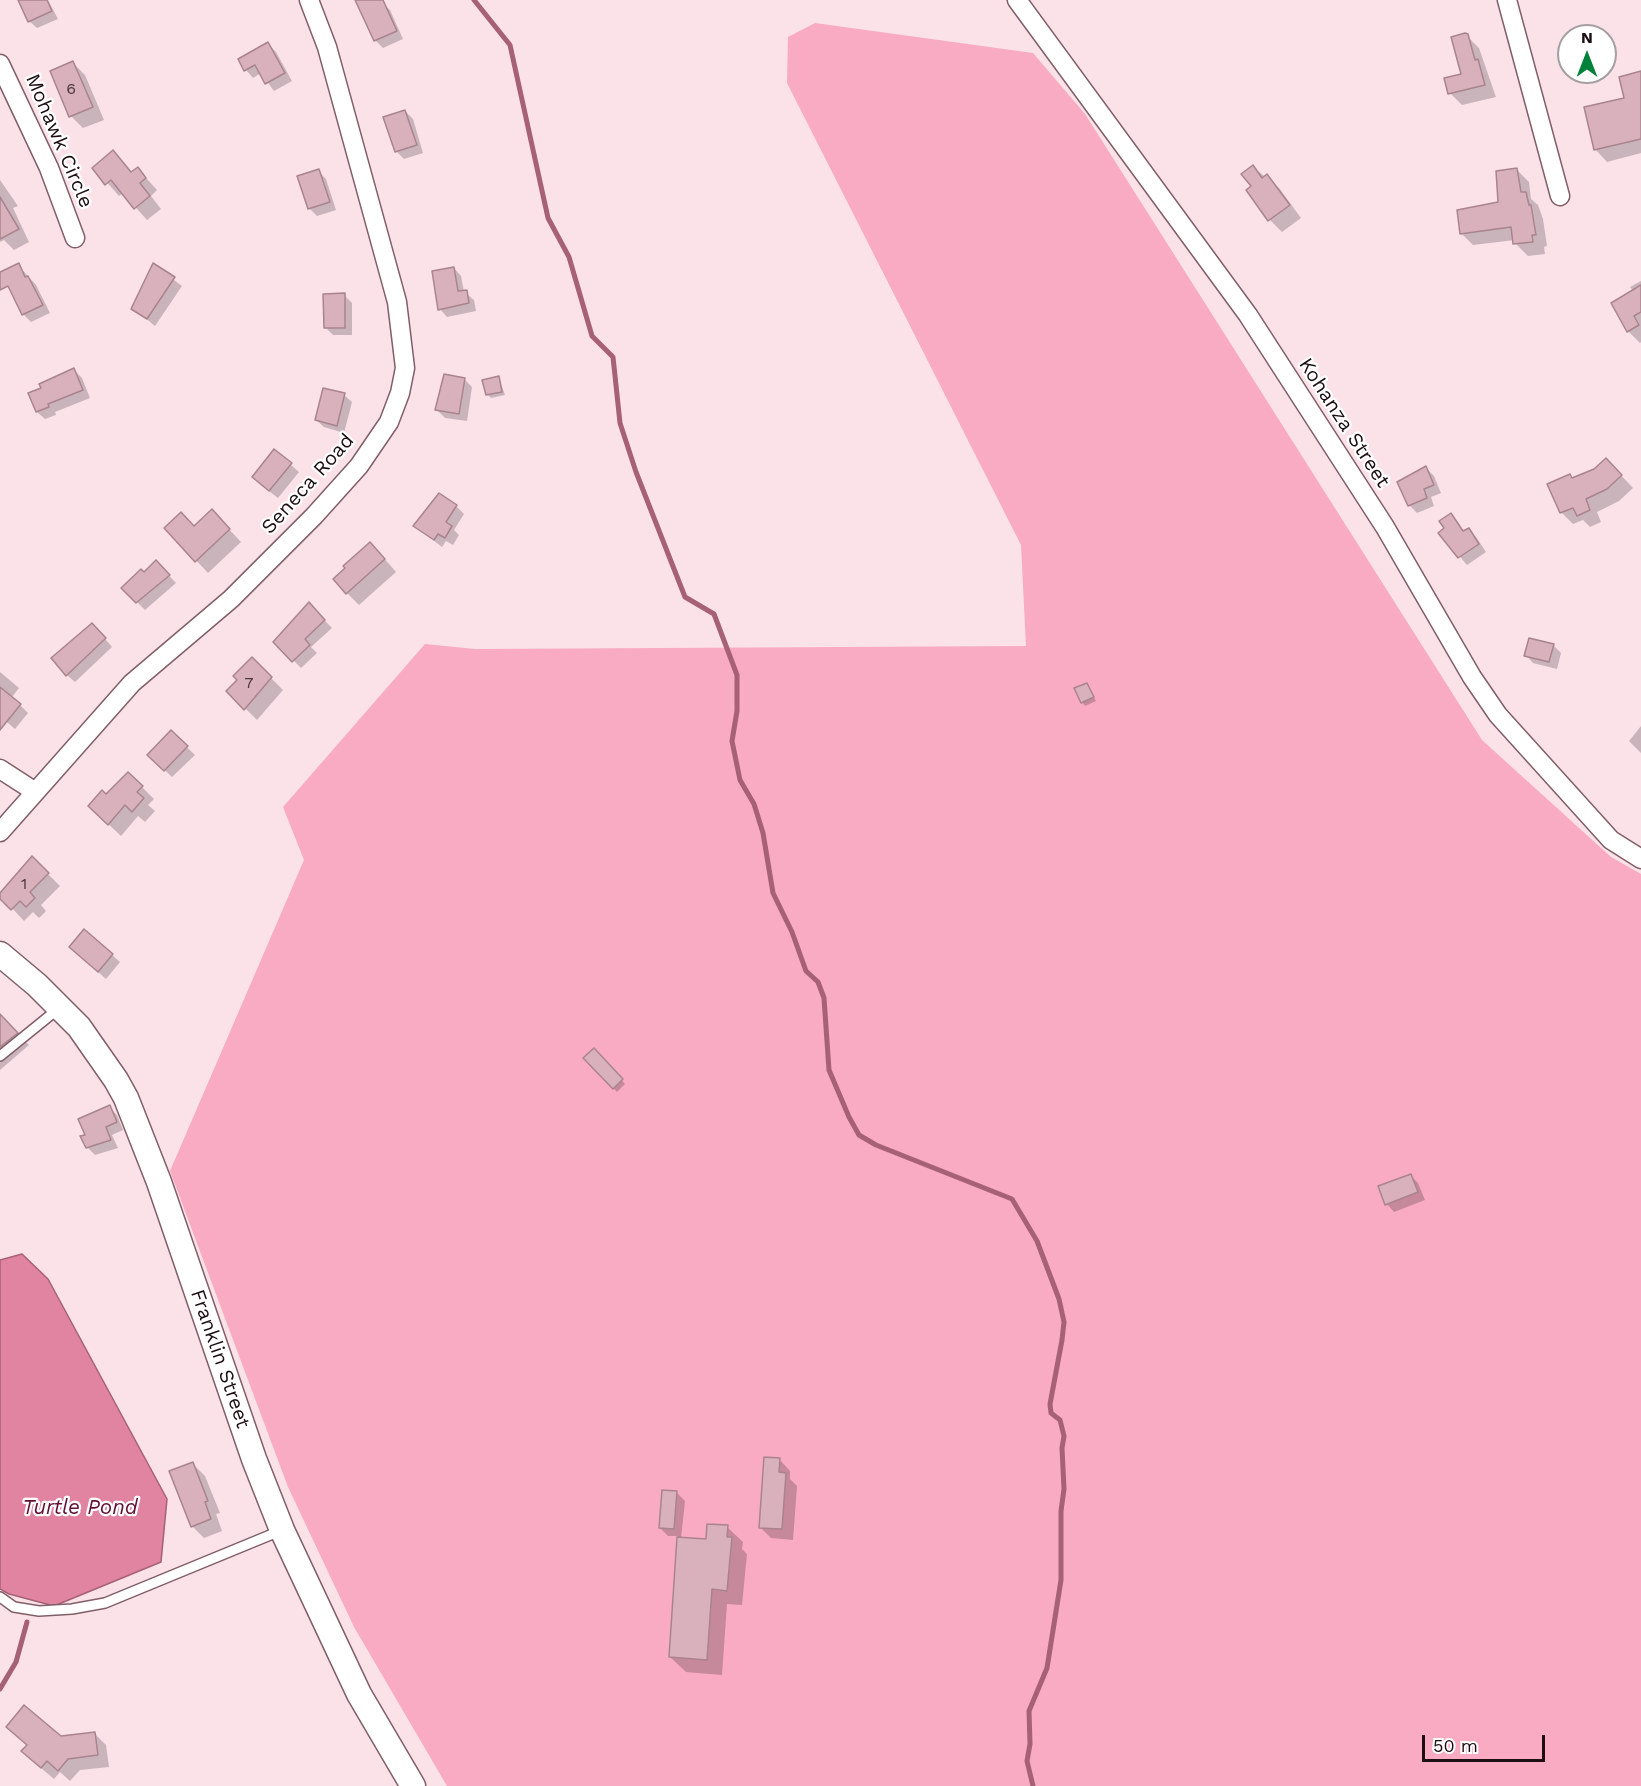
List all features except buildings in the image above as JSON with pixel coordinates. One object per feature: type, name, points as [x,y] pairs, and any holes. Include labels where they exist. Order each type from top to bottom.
[{"type":"main road","name":"Franklin Street","points":[[3,961],[60,1008],[90,1041],[116,1080],[135,1120],[254,1459],[282,1530],[359,1694],[413,1786]]},
{"type":"street","name":"Seneca Road","points":[[0,832],[132,683],[231,599],[321,508],[359,466],[389,422],[400,393],[405,368],[397,302],[327,47],[309,0]]},
{"type":"street","name":"Kohanza Street","points":[[1017,0],[1258,331],[1385,527],[1472,676],[1498,715],[1611,840],[1641,859]]},
{"type":"street","points":[[1507,0],[1560,196]]},
{"type":"street","name":"Mohawk Circle","points":[[0,64],[49,168],[75,238]]},
{"type":"street","points":[[0,770],[34,791]]},
{"type":"lane","points":[[0,1056],[60,1008]]},
{"type":"lane","points":[[0,1597],[14,1607],[39,1611],[72,1610],[105,1603],[282,1530]]},
{"type":"shaded area","points":[[815,23],[1033,53],[1085,114],[1482,740],[1611,857],[1641,874],[1641,1786],[447,1786],[354,1627],[288,1487],[170,1171],[304,860],[283,807],[425,644],[475,649],[1026,646],[1021,545],[787,83],[788,37]]},
{"type":"water","name":"Turtle Pond","points":[[22,1254],[48,1279],[167,1499],[161,1562],[54,1606],[9,1594],[0,1589],[0,1260]]},
{"type":"waterway","points":[[474,0],[510,45],[548,218],[569,257],[592,336],[613,357],[620,423],[636,472],[685,597],[714,614],[737,675],[737,711],[732,741],[740,780],[754,804],[763,833],[773,893],[792,932],[806,971],[818,982],[824,998],[829,1070],[849,1117],[859,1135],[876,1145],[1012,1199],[1037,1241],[1059,1299],[1064,1322],[1050,1404],[1051,1413],[1060,1420],[1064,1436],[1061,1580],[1047,1668],[1029,1711],[1030,1744],[1027,1761],[1033,1786]]},
{"type":"waterway","points":[[0,1689],[16,1662],[27,1622]]}]
